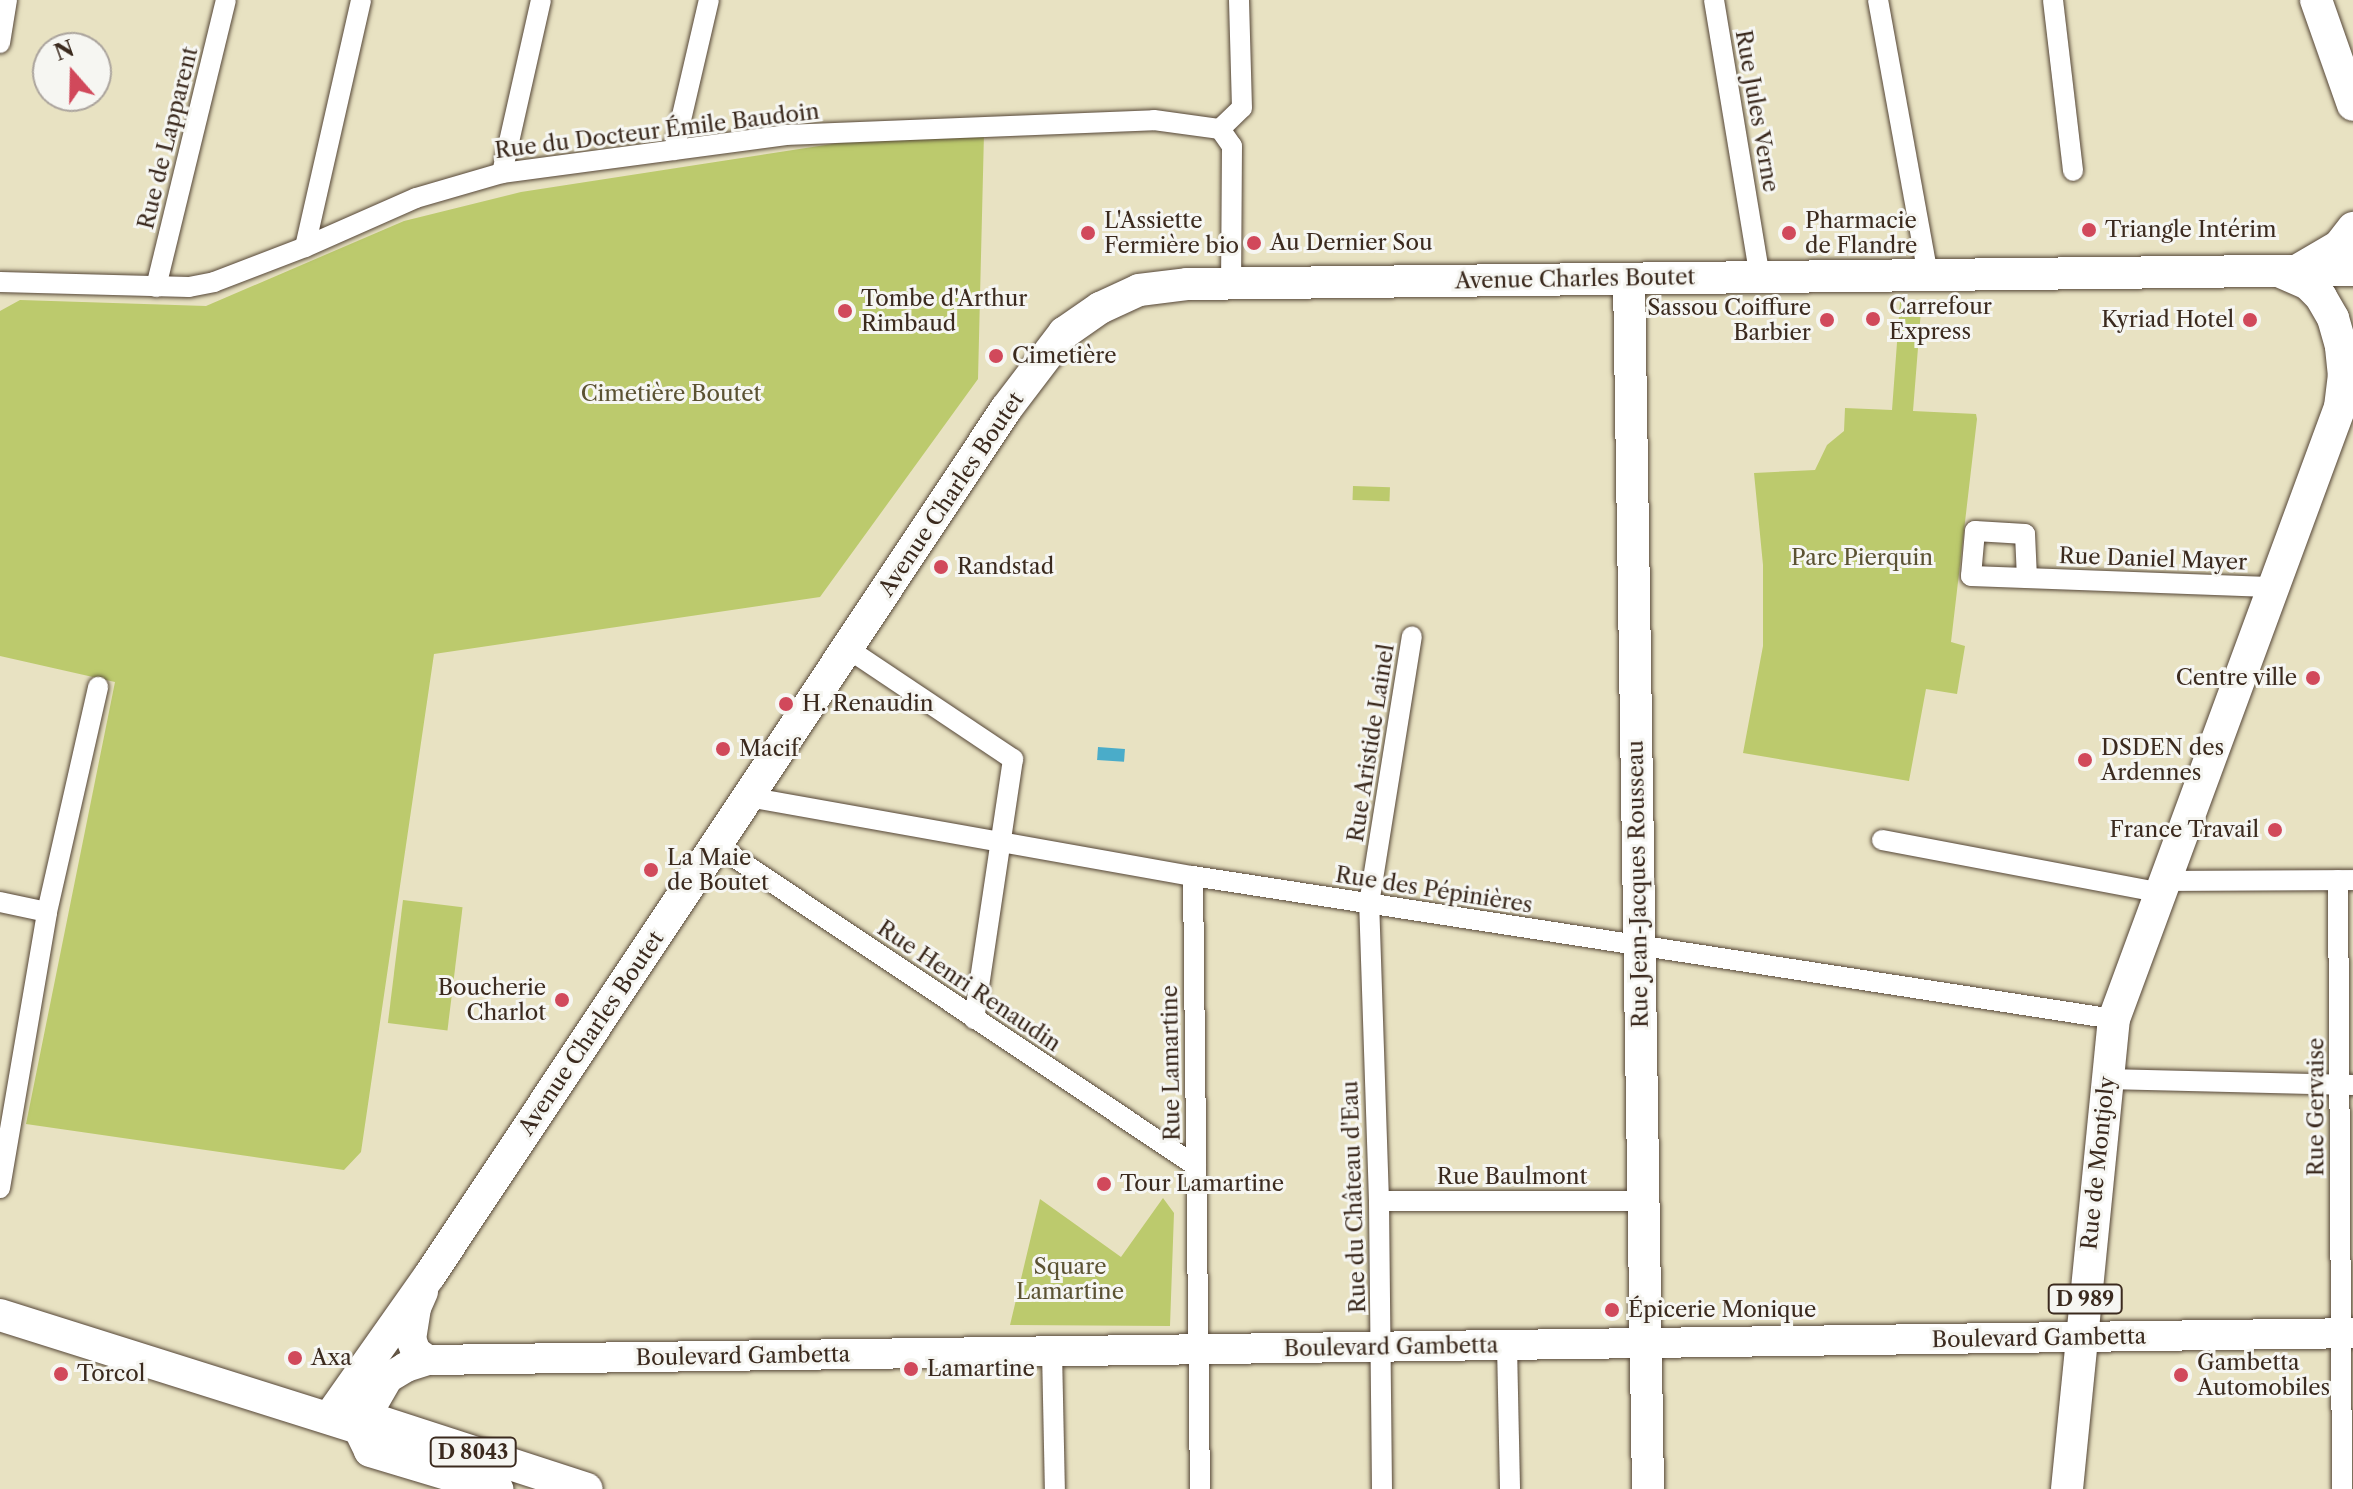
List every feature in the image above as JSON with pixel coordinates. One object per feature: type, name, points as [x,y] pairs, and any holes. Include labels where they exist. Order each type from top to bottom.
[{"type":"main road","points":[[2316,0],[2351,103]]},
{"type":"main road","points":[[2288,272],[2339,246],[2353,228]]},
{"type":"main road","name":"Avenue Charles Boutet","points":[[344,1423],[430,1275],[1006,409],[1064,333],[1100,308],[1139,290],[1231,283],[2353,270]]},
{"type":"main road","points":[[2288,272],[2308,284],[2321,297],[2333,318],[2341,346],[2344,376],[2340,407],[2333,427]]},
{"type":"main road","name":"Rue Jean-Jacques Rousseau","points":[[1629,279],[1648,1489]]},
{"type":"main road","points":[[2333,427],[2353,394]]},
{"type":"main road","name":"D 989","points":[[2164,887],[2333,427]]},
{"type":"main road","name":"Rue de Montjoly","points":[[2067,1489],[2114,1019],[2164,887]]},
{"type":"main road","name":"D 8043","points":[[0,1315],[344,1423],[384,1423],[587,1489]]},
{"type":"main road","name":"D 8043","points":[[344,1423],[370,1451],[497,1489]]},
{"type":"street","points":[[0,43],[7,0]]},
{"type":"street","name":"Rue de Lapparent","points":[[156,287],[226,0]]},
{"type":"street","points":[[305,247],[361,0]]},
{"type":"street","points":[[502,173],[541,0]]},
{"type":"street","points":[[674,150],[709,0]]},
{"type":"street","points":[[1231,283],[1232,146],[1220,129],[1242,108],[1239,0]]},
{"type":"street","name":"Rue Jules Verne","points":[[1714,0],[1760,277]]},
{"type":"street","points":[[1878,0],[1928,276]]},
{"type":"street","points":[[2053,0],[2073,171]]},
{"type":"street","name":"Rue du Docteur Émile Baudoin","points":[[0,282],[156,287],[214,282],[305,247],[416,198],[502,173],[785,135],[963,125],[1154,120],[1220,129]]},
{"type":"street","name":"Rue Daniel Mayer","points":[[2027,578],[2276,587]]},
{"type":"street","name":"Rue Aristide Lainel","points":[[1369,904],[1412,636]]},
{"type":"street","points":[[847,648],[1013,759],[974,1019]]},
{"type":"street","points":[[0,1188],[47,912],[98,687]]},
{"type":"street","name":"Rue des Pépinières","points":[[748,797],[1193,876],[1638,948],[2114,1019]]},
{"type":"street","points":[[1882,840],[2164,887],[2346,880]]},
{"type":"street","name":"Rue Henri Renaudin","points":[[716,845],[1196,1166]]},
{"type":"street","name":"Rue Lamartine","points":[[1193,876],[1200,1489]]},
{"type":"street","name":"Rue Gervaise","points":[[2342,1489],[2347,1333],[2346,880]]},
{"type":"street","points":[[0,902],[47,912]]},
{"type":"street","name":"Rue du Château d'Eau","points":[[1369,904],[1379,1201],[1382,1489]]},
{"type":"street","points":[[2106,1079],[2346,1085]]},
{"type":"street","name":"Rue Baulmont","points":[[1379,1201],[1645,1201]]},
{"type":"street","points":[[428,1360],[416,1352],[411,1339],[416,1308],[430,1275]]},
{"type":"street","name":"Boulevard Gambetta","points":[[344,1423],[388,1378],[406,1367],[428,1360],[2347,1333]]},
{"type":"street","points":[[1507,1345],[1510,1489]]},
{"type":"street","points":[[1052,1351],[1055,1489]]},
{"type":"green space","name":"Cimetière Boutet","points":[[984,133],[978,379],[820,597],[434,654],[361,1152],[344,1170],[26,1124],[115,682],[0,656],[0,311],[20,300],[206,306],[404,221],[521,192],[845,142]]},
{"type":"green space","name":"Parc Pierquin","points":[[1919,301],[1921,310],[1913,411],[1976,414],[1977,419],[1951,642],[1965,646],[1957,694],[1926,689],[1909,781],[1743,753],[1763,646],[1763,565],[1754,473],[1815,470],[1827,445],[1844,431],[1845,408],[1892,410],[1900,302]]},
{"type":"green space","points":[[1353,486],[1390,487],[1389,501],[1353,500]]},
{"type":"green space","points":[[403,900],[463,907],[447,1030],[388,1023]]},
{"type":"green space","name":"Square Lamartine","points":[[1163,1198],[1174,1213],[1170,1326],[1010,1325],[1040,1199],[1121,1257]]},
{"type":"water","points":[[1098,747],[1125,749],[1124,762],[1097,760]]},
{"type":"place","name":"Triangle Intérim","points":[[2089,230]]},
{"type":"place","name":"L'Assiette Fermière bio","points":[[1088,233]]},
{"type":"place","name":"Pharmacie de Flandre","points":[[1789,233]]},
{"type":"place","name":"Au Dernier Sou","points":[[1254,243]]},
{"type":"place","name":"Tombe d'Arthur Rimbaud","points":[[845,311]]},
{"type":"place","name":"Carrefour Express","points":[[1873,319]]},
{"type":"place","name":"Sassou Coiffure Barbier","points":[[1827,320]]},
{"type":"place","name":"Kyriad Hotel","points":[[2250,320]]},
{"type":"place","name":"Cimetière","points":[[996,356]]},
{"type":"place","name":"Randstad","points":[[941,567]]},
{"type":"place","name":"Centre ville","points":[[2313,678]]},
{"type":"place","name":"H. Renaudin","points":[[786,704]]},
{"type":"place","name":"Macif","points":[[723,749]]},
{"type":"place","name":"DSDEN des Ardennes","points":[[2085,760]]},
{"type":"place","name":"France Travail","points":[[2275,830]]},
{"type":"place","name":"La Maie de Boutet","points":[[651,870]]},
{"type":"place","name":"Boucherie Charlot","points":[[562,1000]]},
{"type":"place","name":"Tour Lamartine","points":[[1104,1184]]},
{"type":"place","name":"Épicerie Monique","points":[[1612,1310]]},
{"type":"place","name":"Axa","points":[[295,1358]]},
{"type":"place","name":"Lamartine","points":[[911,1369]]},
{"type":"place","name":"Torcol","points":[[61,1374]]},
{"type":"place","name":"Gambetta Automobiles","points":[[2181,1375]]}]
